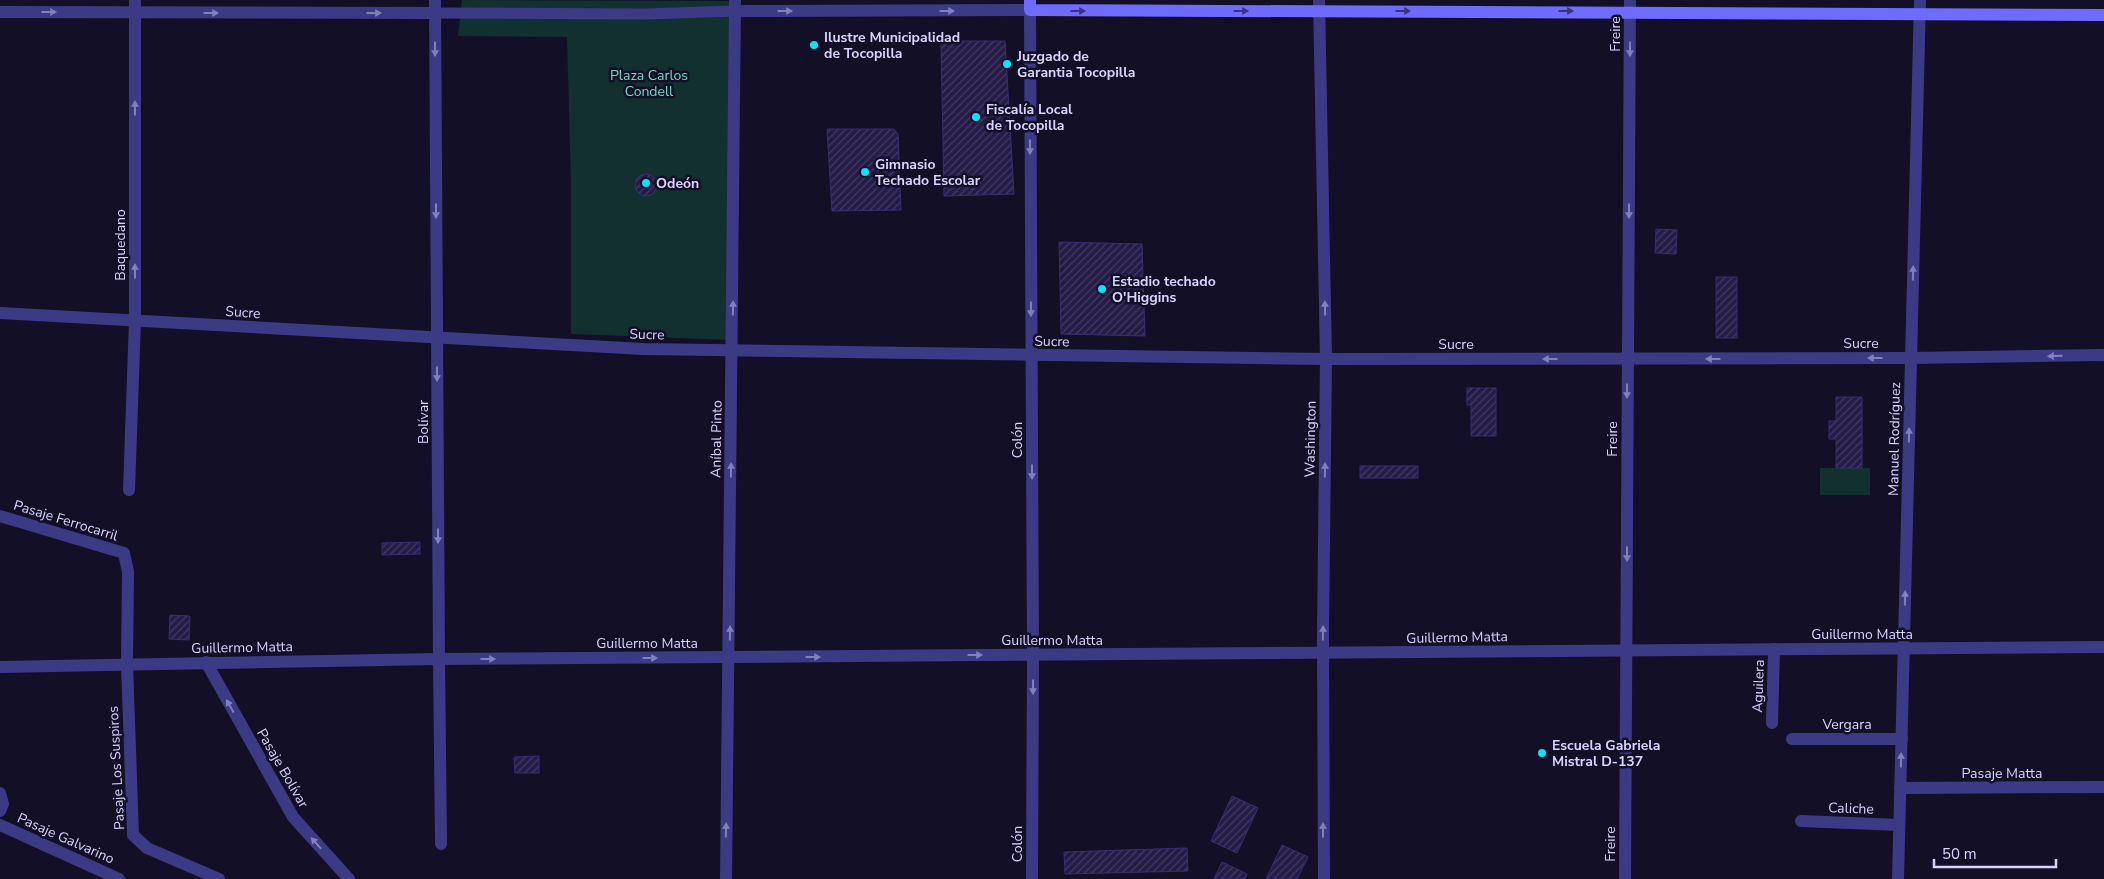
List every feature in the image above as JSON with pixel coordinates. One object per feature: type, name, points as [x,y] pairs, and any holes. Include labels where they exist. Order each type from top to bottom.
[{"type":"main road","points":[[1030,5],[1630,6],[1920,15],[2104,15]]},
{"type":"street","name":"Bolívar","points":[[435,0],[441,844]]},
{"type":"street","name":"Manuel Rodríguez","points":[[1898,879],[1920,0]]},
{"type":"street","points":[[0,12],[136,6],[435,14],[645,14],[735,6],[1030,5]]},
{"type":"street","name":"Colón","points":[[1030,5],[1033,655],[1032,879]]},
{"type":"street","name":"Washington","points":[[1319,5],[1326,359],[1322,653],[1324,879]]},
{"type":"street","name":"Baquedano","points":[[129,490],[135,320],[136,6]]},
{"type":"street","name":"Aníbal Pinto","points":[[726,879],[735,6]]},
{"type":"street","name":"Freire","points":[[1625,879],[1630,6]]},
{"type":"street","name":"Sucre","points":[[0,313],[437,339],[643,349],[732,351],[1326,359],[2104,356]]},
{"type":"street","name":"Pasaje Ferrocarril","points":[[0,516],[124,554],[128,572],[127,664]]},
{"type":"street","name":"Guillermo Matta","points":[[0,667],[439,659],[2104,647]]},
{"type":"street","name":"Aguilera","points":[[1772,723],[1774,649]]},
{"type":"street","name":"Pasaje Bolívar","points":[[206,662],[293,817],[349,879]]},
{"type":"street","name":"Pasaje Los Suspiros","points":[[127,664],[134,835],[147,848],[219,879]]},
{"type":"street","name":"Vergara","points":[[1792,739],[1902,739]]},
{"type":"street","name":"Pasaje Matta","points":[[1900,788],[2104,787]]},
{"type":"street","points":[[0,793],[3,804],[0,811]]},
{"type":"street","name":"Caliche","points":[[1801,821],[1899,825]]},
{"type":"street","name":"Pasaje Galvarino","points":[[0,825],[119,879]]},
{"type":"green space","name":"Plaza Carlos Condell","points":[[462,0],[730,1],[730,340],[571,334],[571,185],[567,37],[458,36]]},
{"type":"green space","points":[[1820,468],[1870,468],[1870,495],[1820,495]]},
{"type":"building","name":"Fiscalía Local de Tocopilla","points":[[941,41],[1005,41],[1014,194],[944,196]]},
{"type":"building","name":"Gimnasio Techado Escolar","points":[[827,129],[894,129],[898,134],[901,210],[832,211]]},
{"type":"building","name":"Odeón","points":[[646,174],[654,177],[657,185],[654,193],[646,196],[638,193],[635,185],[638,177]]},
{"type":"building","points":[[1656,229],[1677,230],[1676,254],[1655,253]]},
{"type":"building","name":"Estadio techado O'Higgins","points":[[1059,242],[1142,244],[1145,336],[1061,334]]},
{"type":"building","points":[[1716,277],[1737,277],[1737,338],[1716,338]]},
{"type":"building","points":[[1467,388],[1496,388],[1496,436],[1471,436],[1471,405],[1467,405]]},
{"type":"building","points":[[1836,397],[1862,397],[1862,468],[1836,468],[1836,439],[1829,439],[1829,421],[1836,421]]},
{"type":"building","points":[[1360,466],[1418,466],[1418,478],[1360,478]]},
{"type":"building","points":[[420,542],[420,554],[382,555],[382,543]]},
{"type":"building","points":[[170,615],[190,616],[189,640],[169,639]]},
{"type":"building","points":[[539,756],[539,773],[515,773],[514,757]]},
{"type":"building","points":[[1232,796],[1258,808],[1237,853],[1211,841]]},
{"type":"building","points":[[1282,845],[1308,857],[1297,879],[1266,879]]},
{"type":"building","points":[[1187,848],[1188,871],[1065,874],[1064,852]]},
{"type":"building","points":[[1222,862],[1247,874],[1245,879],[1214,879]]},
{"type":"place","name":"Ilustre Municipalidad de Tocopilla","points":[[814,45]]},
{"type":"place","name":"Juzgado de Garantia Tocopilla","points":[[1007,64]]},
{"type":"place","name":"Fiscalía Local de Tocopilla","points":[[976,117]]},
{"type":"place","name":"Gimnasio Techado Escolar","points":[[865,172]]},
{"type":"place","name":"Odeón","points":[[646,183]]},
{"type":"place","name":"Estadio techado O'Higgins","points":[[1102,289]]},
{"type":"place","name":"Escuela Gabriela Mistral D-137","points":[[1542,753]]}]
